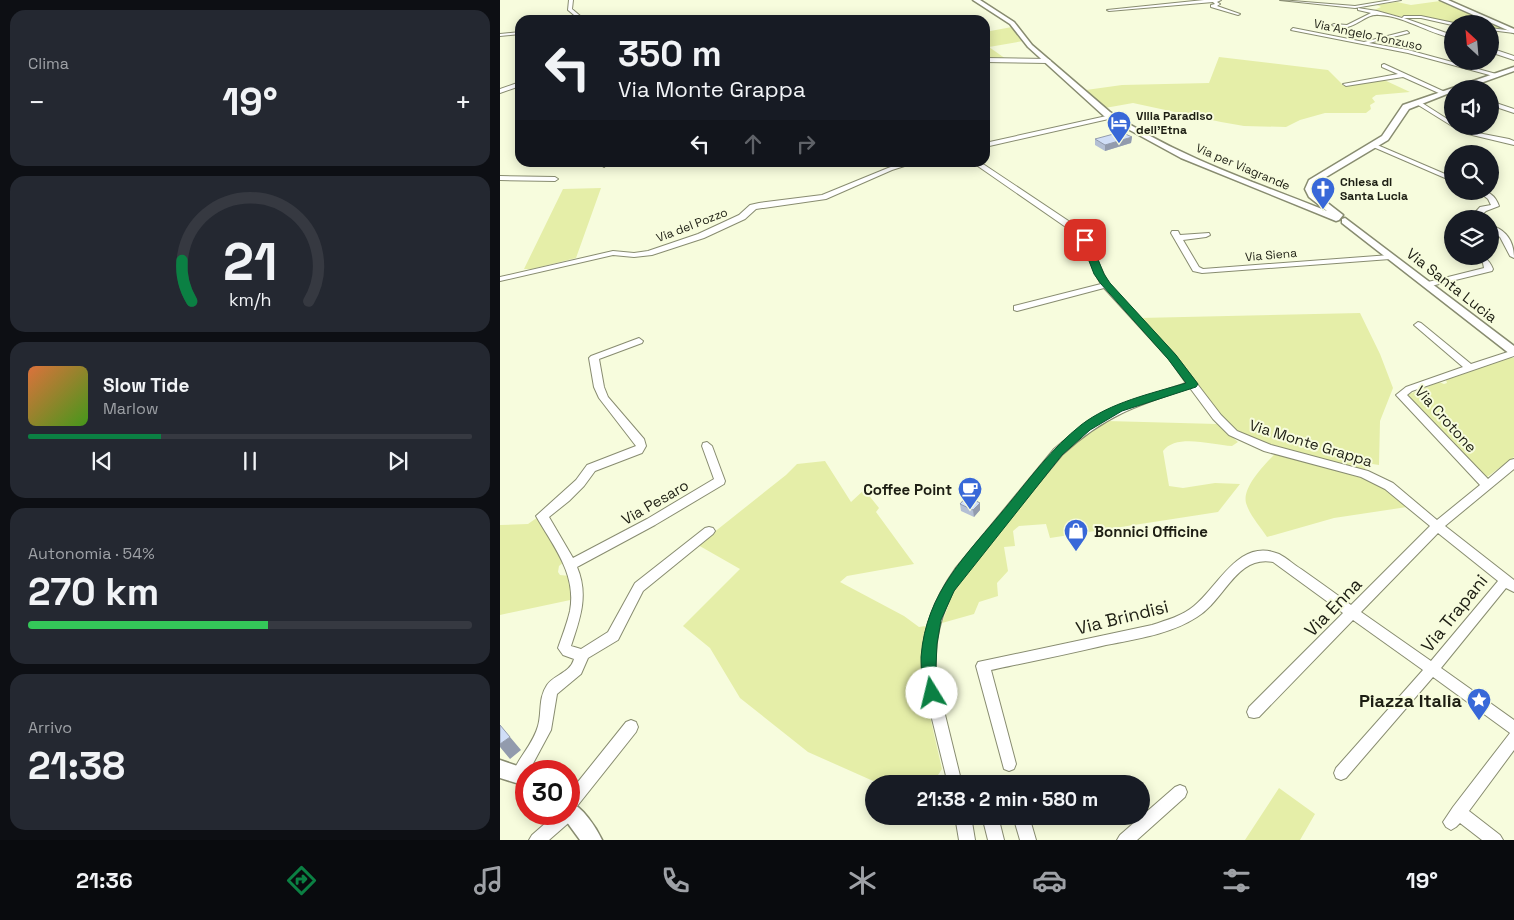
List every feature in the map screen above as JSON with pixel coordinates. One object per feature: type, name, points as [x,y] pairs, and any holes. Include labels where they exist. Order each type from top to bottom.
[{"type":"main road","name":"Via per Viagrande","points":[[974,0],[1014,26],[1030,46],[1111,117],[1184,156],[1338,219]]},
{"type":"main road","points":[[1443,0],[1514,31]]},
{"type":"main road","points":[[1482,80],[1514,69]]},
{"type":"main road","points":[[1338,219],[1312,195],[1309,185],[1388,135],[1403,110],[1417,102],[1443,93]]},
{"type":"main road","name":"Via Santa Lucia","points":[[1338,219],[1372,242],[1514,353]]},
{"type":"main road","points":[[500,769],[515,773]]},
{"type":"main road","points":[[580,825],[592,840]]},
{"type":"street","points":[[572,0],[570,9],[577,15]]},
{"type":"street","points":[[1282,0],[1355,7],[1396,17],[1444,34]]},
{"type":"street","points":[[1355,7],[1399,0]]},
{"type":"street","points":[[1109,10],[1216,1],[1218,4],[1213,6],[1238,14]]},
{"type":"street","points":[[1334,25],[1348,26],[1377,12]]},
{"type":"street","points":[[1396,17],[1415,17],[1444,22]]},
{"type":"street","name":"Via Angelo Tonzuso","points":[[1294,29],[1444,62]]},
{"type":"street","points":[[1499,30],[1514,31]]},
{"type":"street","points":[[1323,35],[1341,31]]},
{"type":"street","points":[[1363,43],[1407,32]]},
{"type":"street","points":[[500,34],[515,33]]},
{"type":"street","points":[[1499,53],[1514,58]]},
{"type":"street","points":[[990,60],[1048,61]]},
{"type":"street","points":[[1384,66],[1443,93]]},
{"type":"street","name":"Via Angelo Tonzuso","points":[[1477,70],[1497,75]]},
{"type":"street","points":[[1346,84],[1405,75]]},
{"type":"street","points":[[500,91],[515,86]]},
{"type":"street","points":[[1417,102],[1444,119]]},
{"type":"street","points":[[1499,106],[1514,111]]},
{"type":"street","points":[[990,144],[1111,117]]},
{"type":"street","points":[[1483,135],[1514,143]]},
{"type":"street","points":[[1373,145],[1444,176]]},
{"type":"street","name":"Via del Pozzo","points":[[500,279],[613,253],[634,255],[649,253],[696,237],[737,220],[753,207],[776,202],[822,197],[897,167]]},
{"type":"street","name":"Via Monte Grappa","points":[[982,167],[1076,230],[1085,240],[1099,274],[1106,284],[1172,357],[1223,425],[1242,438],[1268,448],[1364,474],[1378,480],[1402,495],[1509,584]]},
{"type":"street","points":[[500,178],[555,179]]},
{"type":"street","points":[[1482,210],[1495,206],[1493,200]]},
{"type":"street","points":[[1499,232],[1508,240],[1514,256]]},
{"type":"street","name":"Via Siena","points":[[1206,235],[1176,235],[1196,269],[1202,271],[1390,257]]},
{"type":"street","points":[[1427,285],[1489,269],[1487,265]]},
{"type":"street","points":[[500,283],[511,277]]},
{"type":"street","points":[[1018,308],[1106,284]]},
{"type":"street","points":[[1418,325],[1470,368]]},
{"type":"street","points":[[639,341],[594,358],[599,387],[604,398],[640,442],[641,446],[638,450],[590,468],[580,484],[566,498],[542,516],[571,565],[577,585],[577,603],[564,648],[582,655],[613,636],[639,587],[709,531]]},
{"type":"street","name":"Via Crotone","points":[[1488,485],[1401,395],[1409,389],[1514,353]]},
{"type":"street","points":[[953,775],[935,705],[928,666],[934,620],[948,588],[1058,452],[1071,440],[1100,418],[1118,408],[1192,384]]},
{"type":"street","name":"Via Pesaro","points":[[571,565],[651,522],[720,481],[707,446]]},
{"type":"street","name":"Via Enna","points":[[1254,712],[1437,526],[1514,463]]},
{"type":"street","name":"Via Brindisi","points":[[1009,764],[983,666],[1152,630],[1175,622],[1200,609],[1237,566],[1261,556],[1276,558],[1514,728]]},
{"type":"street","name":"Via Trapani","points":[[1341,773],[1409,694],[1509,584]]},
{"type":"street","points":[[530,760],[545,729],[549,695],[554,688],[576,672],[581,664],[582,655]]},
{"type":"street","points":[[580,796],[630,727]]},
{"type":"street","points":[[1495,840],[1455,817],[1514,738]]},
{"type":"street","points":[[1125,840],[1180,792]]},
{"type":"street","points":[[536,840],[553,825]]},
{"type":"street","points":[[964,825],[967,840]]},
{"type":"street","points":[[992,825],[996,840]]},
{"type":"street","points":[[1024,825],[1028,840]]},
{"type":"green space","points":[[1440,1],[1472,15],[1444,15],[1444,22],[1427,18],[1397,16],[1374,10],[1381,7],[1377,5],[1397,2],[1411,5]]},
{"type":"green space","points":[[1012,27],[1023,41],[990,47],[990,31]]},
{"type":"green space","points":[[990,48],[1006,59],[990,59]]},
{"type":"green space","points":[[1219,57],[1328,70],[1344,86],[1382,79],[1410,92],[1376,95],[1372,98],[1375,102],[1370,105],[1371,109],[1366,113],[1325,113],[1300,120],[1286,127],[1244,126],[1133,103],[1105,108],[1086,90],[1122,85],[1209,83]]},
{"type":"green space","points":[[601,188],[576,258],[532,269],[524,269],[563,189]]},
{"type":"green space","points":[[1360,313],[1380,354],[1393,388],[1380,421],[1379,465],[1366,463],[1365,471],[1260,441],[1234,428],[1226,422],[1177,356],[1140,318]]},
{"type":"green space","points":[[1509,358],[1514,358],[1514,457],[1487,477],[1407,398],[1407,395],[1439,382],[1447,383],[1446,380]]},
{"type":"green space","points":[[1107,421],[1217,424],[1238,442],[1232,446],[1186,441],[1177,442],[1169,446],[1163,451],[1169,486],[1183,488],[1215,483],[1240,484],[1218,512],[1050,538],[1046,524],[1019,526],[1013,531],[1015,546],[1004,547],[1008,571],[997,583],[998,596],[979,602],[974,614],[942,623],[954,589],[968,570],[1062,455],[1092,430]]},
{"type":"green space","points":[[1276,453],[1372,481],[1385,488],[1407,507],[1334,518],[1267,537],[1250,512],[1246,503],[1246,497],[1247,490],[1255,476]]},
{"type":"green space","points":[[825,461],[851,502],[865,489],[870,489],[867,493],[879,508],[876,512],[914,564],[847,576],[840,582],[904,616],[919,627],[926,626],[921,665],[923,686],[942,769],[938,775],[865,775],[865,777],[808,752],[740,698],[710,648],[683,626],[740,569],[698,545],[786,475],[797,464]]},
{"type":"green space","points":[[538,517],[565,561],[559,566],[558,572],[560,575],[570,576],[575,599],[500,615],[500,525],[528,524]]},
{"type":"green space","points":[[1279,788],[1315,814],[1300,840],[1245,840]]},
{"type":"building","points":[[1121,132],[1132,137],[1105,145],[1095,139]]},
{"type":"building","points":[[967,496],[980,503],[973,510],[960,504]]},
{"type":"building","points":[[500,725],[510,737],[500,744]]},
{"type":"place","name":"Villa Paradiso dell'Etna","points":[[1119,144]]},
{"type":"place","name":"Chiesa di Santa Lucia","points":[[1323,210]]},
{"type":"place","name":"Coffee Point","points":[[970,510]]},
{"type":"place","name":"Bonnici Officine","points":[[1076,552]]},
{"type":"place","name":"Piazza Italia","points":[[1479,721]]},
{"type":"route","points":[[932,693],[928,666],[930,644],[934,620],[948,588],[959,572],[1058,452],[1086,427],[1118,408],[1192,384],[1172,357],[1106,284],[1099,274],[1085,240]]}]
